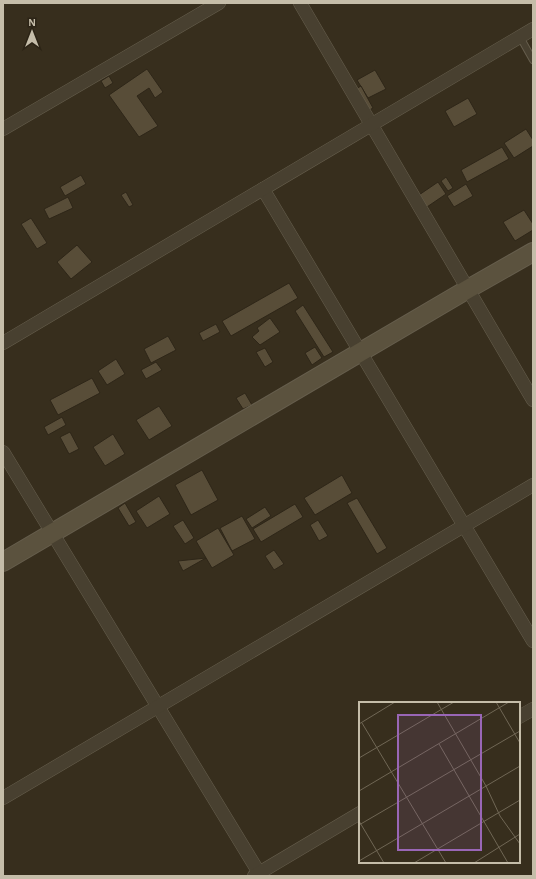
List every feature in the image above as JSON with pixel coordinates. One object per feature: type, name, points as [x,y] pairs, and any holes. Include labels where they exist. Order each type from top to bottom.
[{"type":"street","points":[[3,129],[219,3]]},
{"type":"street","points":[[300,3],[533,400]]},
{"type":"street","points":[[3,343],[533,29]]},
{"type":"street","points":[[263,189],[533,641]]},
{"type":"street","points":[[3,562],[533,252]]},
{"type":"street","points":[[3,452],[158,706],[258,875],[359,814]]},
{"type":"street","points":[[3,798],[533,485]]},
{"type":"street","points":[[520,716],[533,709]]},
{"type":"lane","points":[[520,37],[533,60]]},
{"type":"building","points":[[147,69],[163,92],[155,98],[149,88],[137,96],[158,126],[139,137],[109,95]]},
{"type":"building","points":[[375,70],[386,89],[368,98],[357,80]]},
{"type":"building","points":[[109,76],[113,83],[105,88],[101,81]]},
{"type":"building","points":[[361,86],[373,108],[366,112],[354,90]]},
{"type":"building","points":[[468,98],[477,114],[454,127],[445,111]]},
{"type":"building","points":[[526,129],[533,140],[533,146],[514,158],[504,143]]},
{"type":"building","points":[[502,147],[509,159],[467,182],[461,170]]},
{"type":"building","points":[[81,175],[86,184],[65,196],[60,187]]},
{"type":"building","points":[[446,177],[453,188],[448,191],[441,181]]},
{"type":"building","points":[[438,182],[446,194],[424,209],[416,197]]},
{"type":"building","points":[[466,184],[473,196],[454,207],[447,196]]},
{"type":"building","points":[[126,192],[133,205],[129,207],[121,195]]},
{"type":"building","points":[[68,197],[73,208],[49,219],[44,209]]},
{"type":"building","points":[[524,210],[533,224],[533,230],[515,241],[503,222]]},
{"type":"building","points":[[31,218],[47,243],[37,249],[21,224]]},
{"type":"building","points":[[77,245],[92,262],[71,279],[57,262]]},
{"type":"building","points":[[289,283],[298,298],[231,336],[222,321]]},
{"type":"building","points":[[303,305],[333,352],[324,357],[295,311]]},
{"type":"building","points":[[270,318],[280,332],[260,345],[252,337],[259,331],[257,328]]},
{"type":"building","points":[[216,324],[220,332],[203,341],[199,333]]},
{"type":"building","points":[[168,336],[176,350],[151,363],[144,349]]},
{"type":"building","points":[[315,347],[322,358],[312,365],[305,353]]},
{"type":"building","points":[[265,348],[273,362],[265,367],[256,352]]},
{"type":"building","points":[[116,359],[125,374],[107,385],[98,371]]},
{"type":"building","points":[[156,362],[162,370],[146,379],[141,370]]},
{"type":"building","points":[[92,378],[100,393],[58,415],[50,400]]},
{"type":"building","points":[[245,393],[252,405],[243,409],[236,398]]},
{"type":"building","points":[[159,406],[172,426],[149,440],[136,420]]},
{"type":"building","points":[[62,417],[66,425],[48,435],[44,427]]},
{"type":"building","points":[[70,432],[79,449],[69,454],[60,437]]},
{"type":"building","points":[[113,434],[125,454],[105,466],[93,447]]},
{"type":"building","points":[[202,470],[218,500],[191,515],[175,485]]},
{"type":"building","points":[[342,475],[352,493],[315,515],[304,498]]},
{"type":"building","points":[[159,496],[170,514],[147,528],[136,511]]},
{"type":"building","points":[[357,498],[387,548],[377,554],[347,503]]},
{"type":"building","points":[[125,503],[136,522],[129,526],[118,508]]},
{"type":"building","points":[[295,504],[303,517],[261,542],[253,529]]},
{"type":"building","points":[[265,507],[271,516],[252,528],[246,519]]},
{"type":"building","points":[[242,516],[255,539],[232,551],[220,528]]},
{"type":"building","points":[[183,520],[194,538],[185,544],[173,526]]},
{"type":"building","points":[[318,520],[328,536],[319,541],[310,525]]},
{"type":"building","points":[[218,528],[234,555],[212,568],[196,541]]},
{"type":"building","points":[[274,550],[284,564],[274,570],[265,556]]},
{"type":"building","points":[[206,558],[183,571],[178,561]]}]
